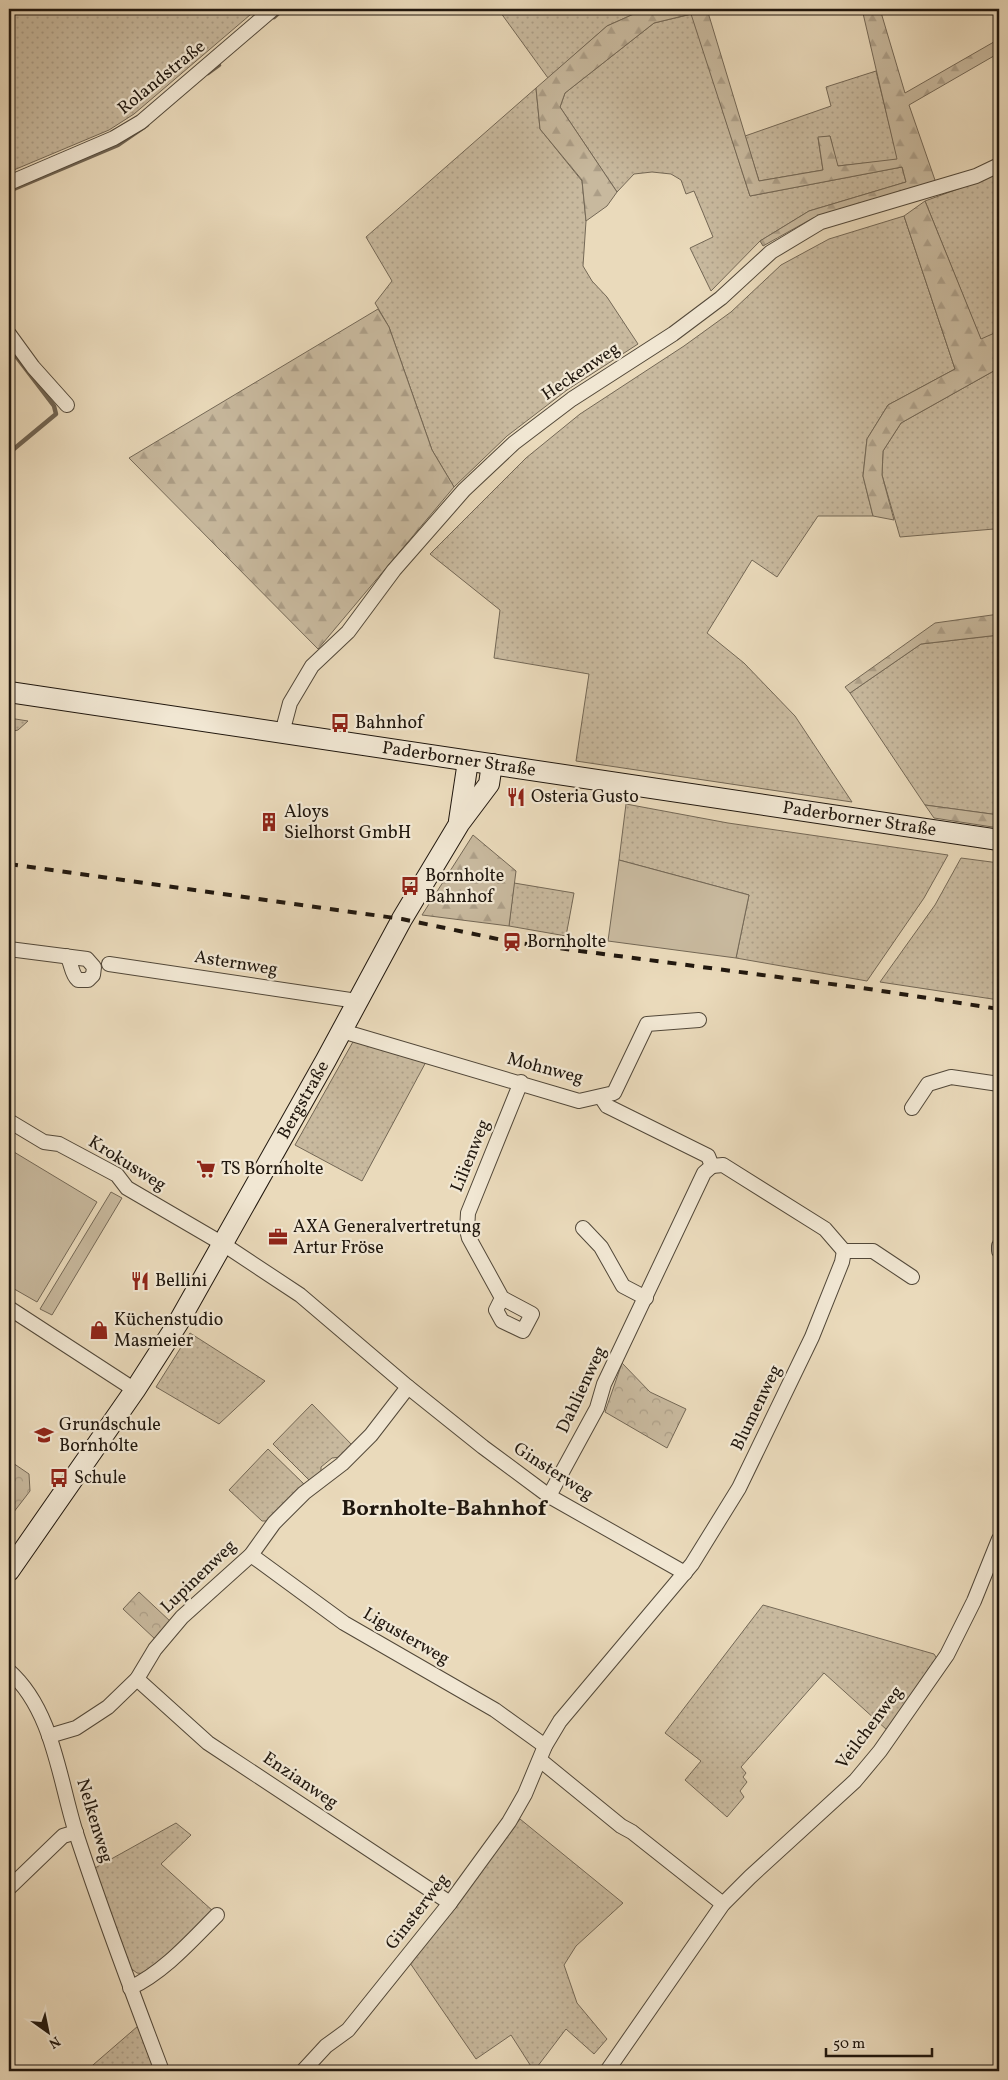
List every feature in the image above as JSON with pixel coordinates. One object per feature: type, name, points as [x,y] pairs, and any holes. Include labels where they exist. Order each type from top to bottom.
[{"type":"street","name":"Rolandstraße","points":[[9,183],[114,138],[141,122],[273,9]]},
{"type":"street","name":"Heckenweg","points":[[282,733],[290,703],[312,666],[348,632],[394,570],[464,490],[514,443],[572,399],[673,334],[721,298],[771,252],[821,222],[976,176],[999,165]]},
{"type":"street","points":[[9,334],[33,367],[67,405]]},
{"type":"street","name":"Paderborner Straße","points":[[9,692],[999,840]]},
{"type":"street","name":"Bergstraße","points":[[459,824],[468,761]]},
{"type":"street","name":"Bergstraße","points":[[9,1571],[135,1390],[178,1323],[342,1031],[402,919],[459,824],[488,784],[492,764]]},
{"type":"street","points":[[9,949],[67,956]]},
{"type":"street","name":"Asternweg","points":[[109,964],[358,1001]]},
{"type":"street","name":"Mohnweg","points":[[342,1031],[521,1082],[579,1101],[614,1093],[646,1024],[699,1020]]},
{"type":"street","points":[[912,1108],[928,1084],[950,1077],[999,1084]]},
{"type":"street","name":"Lilienweg","points":[[502,1298],[469,1238],[467,1230],[468,1214],[521,1082]]},
{"type":"street","points":[[602,1097],[606,1106],[708,1156],[712,1166],[723,1165],[825,1229],[844,1251],[874,1251],[912,1277]]},
{"type":"street","name":"Krokusweg","points":[[9,1122],[44,1142],[59,1144],[117,1175],[127,1188],[223,1244]]},
{"type":"street","name":"Dahlienweg","points":[[549,1496],[597,1408],[604,1384],[704,1173],[712,1166]]},
{"type":"street","points":[[583,1228],[601,1247],[623,1286],[646,1298]]},
{"type":"street","name":"Ginsterweg","points":[[223,1244],[300,1296],[408,1387],[483,1447],[549,1496],[685,1573],[560,1721],[545,1746],[525,1794],[510,1822],[450,1903],[348,2030],[326,2046],[303,2071]]},
{"type":"street","points":[[999,1246],[999,1251]]},
{"type":"street","name":"Blumenweg","points":[[685,1573],[740,1488],[812,1337],[842,1262],[844,1251]]},
{"type":"street","points":[[9,1308],[135,1390]]},
{"type":"street","name":"Lupinenweg","points":[[49,1736],[76,1728],[108,1707],[137,1679],[155,1649],[182,1617],[251,1555],[274,1523],[304,1494],[342,1464],[371,1435],[408,1387]]},
{"type":"street","name":"Veilchenweg","points":[[607,2071],[723,1904],[855,1781],[880,1751],[947,1655],[974,1601],[999,1539]]},
{"type":"street","name":"Ligusterweg","points":[[251,1555],[344,1623],[495,1710],[545,1746]]},
{"type":"street","name":"Nelkenweg","points":[[9,1671],[30,1695],[49,1736],[76,1832],[130,1988],[162,2071]]},
{"type":"street","name":"Enzianweg","points":[[137,1679],[208,1743],[450,1903]]},
{"type":"street","points":[[540,1760],[621,1826],[632,1832],[723,1904]]},
{"type":"street","points":[[9,1888],[63,1836],[76,1832]]},
{"type":"street","points":[[130,1988],[148,1978],[175,1956],[217,1915]]},
{"type":"green space","points":[[9,9],[41,9],[53,13],[81,9],[257,9],[134,114],[109,130],[9,172]]},
{"type":"green space","points":[[498,9],[645,9],[607,26],[548,78]]},
{"type":"green space","points":[[645,9],[707,9],[759,181],[823,170],[818,137],[830,136],[838,166],[897,159],[862,9],[880,9],[905,93],[999,39],[999,53],[909,105],[936,183],[813,218],[763,246],[760,241],[809,211],[906,182],[902,167],[750,196],[691,14],[654,23],[565,93],[560,107],[617,192],[607,206],[586,221],[582,180],[540,129],[536,88],[607,26]]},
{"type":"green space","points":[[692,14],[750,196],[902,167],[906,182],[809,211],[760,241],[711,291],[690,248],[713,237],[694,191],[686,194],[681,180],[671,174],[652,172],[634,174],[617,192],[560,107],[565,93],[654,23]]},
{"type":"green space","points":[[876,71],[898,160],[837,166],[830,136],[818,138],[823,170],[759,181],[745,136],[831,106],[826,87]]},
{"type":"green space","points":[[536,88],[540,129],[582,181],[586,221],[583,266],[592,281],[607,297],[638,344],[567,390],[507,436],[454,487],[432,450],[389,327],[375,303],[392,281],[366,237]]},
{"type":"green space","points":[[999,171],[999,331],[981,340],[925,201],[977,182]]},
{"type":"green space","points":[[925,201],[981,339],[999,331],[999,368],[901,423],[883,451],[882,475],[894,520],[873,516],[863,476],[867,439],[888,405],[955,369],[904,216]]},
{"type":"green space","points":[[904,216],[955,369],[888,405],[867,439],[863,476],[873,516],[818,516],[777,577],[752,560],[707,633],[744,663],[795,716],[852,802],[576,761],[589,674],[494,658],[500,610],[430,554],[526,458],[580,414],[684,346],[731,312],[781,265],[829,239]]},
{"type":"green space","points":[[378,309],[389,327],[432,450],[454,487],[318,649],[129,458]]},
{"type":"green space","points":[[999,368],[999,576],[994,529],[900,537],[882,475],[883,451],[901,423]]},
{"type":"green space","points":[[999,614],[999,635],[921,644],[850,693],[845,687],[935,623]]},
{"type":"green space","points":[[999,635],[999,815],[925,805],[850,693],[921,644]]},
{"type":"green space","points":[[9,718],[28,721],[18,730],[9,732]]},
{"type":"green space","points":[[626,804],[728,823],[948,855],[924,898],[867,981],[736,958],[749,895],[619,860]]},
{"type":"green space","points":[[925,805],[999,815],[999,828],[934,818]]},
{"type":"green space","points":[[473,835],[516,871],[509,926],[422,915]]},
{"type":"green space","points":[[961,858],[999,863],[999,1000],[880,982],[935,905]]},
{"type":"green space","points":[[619,860],[749,895],[736,958],[608,941]]},
{"type":"green space","points":[[514,883],[574,893],[566,936],[509,926]]},
{"type":"green space","points":[[354,1040],[427,1060],[362,1181],[295,1145]]},
{"type":"green space","points":[[9,1149],[97,1202],[37,1302],[9,1286]]},
{"type":"green space","points":[[111,1192],[122,1198],[52,1315],[40,1309]]},
{"type":"green space","points":[[190,1333],[265,1381],[219,1424],[156,1387]]},
{"type":"green space","points":[[622,1363],[650,1392],[686,1409],[667,1448],[605,1412]]},
{"type":"green space","points":[[312,1404],[353,1446],[341,1457],[332,1458],[321,1467],[321,1474],[311,1482],[273,1444]]},
{"type":"green space","points":[[268,1449],[306,1486],[270,1521],[262,1521],[229,1490]]},
{"type":"green space","points":[[9,1462],[29,1474],[30,1491],[10,1517]]},
{"type":"green space","points":[[139,1592],[171,1622],[155,1639],[123,1609]]},
{"type":"green space","points":[[763,1605],[934,1654],[938,1660],[887,1730],[824,1673],[741,1767],[746,1773],[743,1777],[747,1782],[740,1791],[744,1797],[727,1817],[685,1780],[701,1761],[665,1733]]},
{"type":"green space","points":[[520,1819],[623,1903],[576,1946],[564,1965],[577,2003],[607,2039],[594,2054],[566,2029],[534,2071],[511,2035],[476,2059],[410,1963]]},
{"type":"green space","points":[[176,1823],[191,1835],[161,1864],[214,1912],[181,1945],[146,1974],[137,1973],[129,1967],[95,1868]]},
{"type":"green space","points":[[138,2026],[154,2065],[147,2071],[86,2071]]},
{"type":"waterway","points":[[274,17],[283,9]]},
{"type":"waterway","points":[[208,73],[219,65]]},
{"type":"waterway","points":[[9,191],[118,145],[147,125]]},
{"type":"waterway","points":[[9,347],[54,406],[56,414],[9,453]]},
{"type":"railway","points":[[9,864],[402,919],[512,942],[869,989],[999,1009]]},
{"type":"place","name":"Bahnhof","points":[[340,723]]},
{"type":"place","name":"Osteria Gusto","points":[[516,797]]},
{"type":"place","name":"Aloys Sielhorst GmbH","points":[[269,822]]},
{"type":"place","name":"Bornholte Bahnhof","points":[[410,886]]},
{"type":"place","name":"Bornholte","points":[[512,942]]},
{"type":"place","name":"TS Bornholte","points":[[206,1169]]},
{"type":"place","name":"AXA Generalvertretung Artur Fröse","points":[[278,1237]]},
{"type":"place","name":"Bellini","points":[[140,1281]]},
{"type":"place","name":"Küchenstudio Masmeier","points":[[99,1330]]},
{"type":"place","name":"Grundschule Bornholte","points":[[44,1435]]},
{"type":"place","name":"Schule","points":[[59,1478]]},
{"type":"district","name":"Bornholte-Bahnhof","points":[[444,1509]]}]
